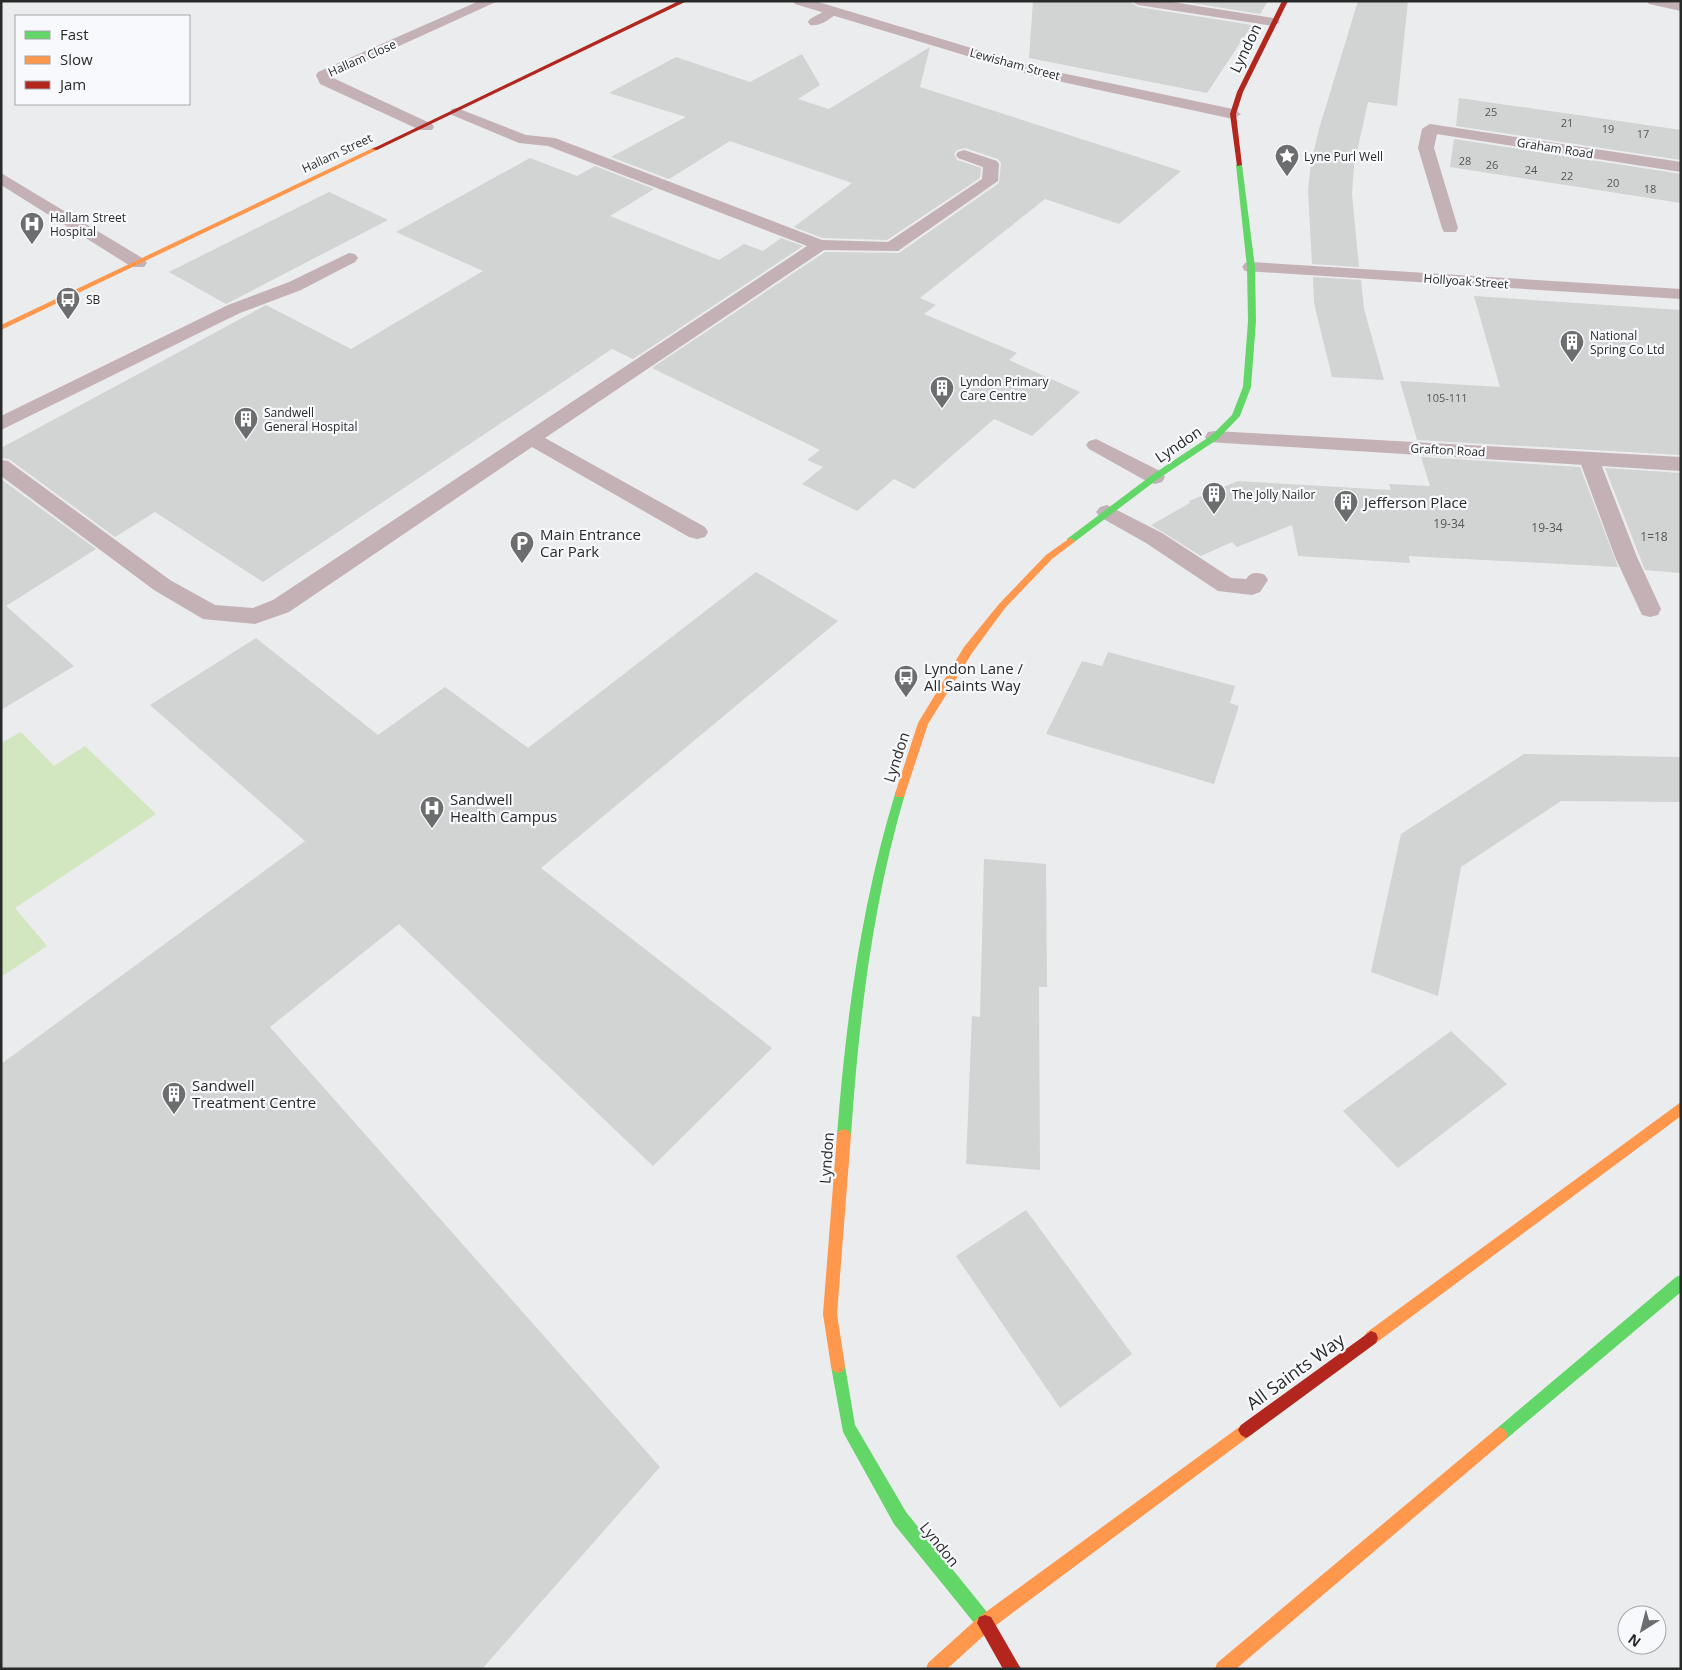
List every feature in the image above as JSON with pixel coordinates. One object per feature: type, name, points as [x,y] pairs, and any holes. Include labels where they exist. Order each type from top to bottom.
[{"type":"main road","name":"Hallam Street","points":[[1,328],[426,127],[684,1]]},
{"type":"main road","name":"Lyndon","points":[[1012,1669],[985,1623],[900,1518],[848,1428],[830,1314],[846,1104],[862,952],[891,822],[923,723],[968,650],[1002,606],[1049,557],[1154,477],[1214,437],[1236,416],[1247,388],[1252,321],[1251,267],[1233,114],[1240,92],[1285,1]]},
{"type":"main road","name":"All Saints Way","points":[[934,1669],[985,1623],[1681,1108]]},
{"type":"main road","points":[[1223,1669],[1681,1282]]},
{"type":"street","name":"Lewisham Street","points":[[800,1],[1035,72],[1233,114]]},
{"type":"street","points":[[1138,1],[1274,22]]},
{"type":"street","points":[[1654,1],[1681,7]]},
{"type":"street","name":"Hallam Close","points":[[426,127],[325,82],[323,75],[479,3]]},
{"type":"street","name":"Graham Road","points":[[1430,129],[1681,167]]},
{"type":"street","points":[[1,178],[138,264]]},
{"type":"street","name":"Grafton Road","points":[[1214,437],[1681,464]]},
{"type":"lane","points":[[814,22],[832,12]]},
{"type":"lane","points":[[478,102],[497,109]]},
{"type":"lane","points":[[456,112],[524,140],[550,141],[820,245],[892,247],[990,181],[992,164],[964,155]]},
{"type":"lane","points":[[534,124],[543,128],[550,141]]},
{"type":"lane","points":[[1430,129],[1426,148],[1450,228]]},
{"type":"lane","points":[[1,466],[162,585],[211,613],[255,616],[281,606],[820,245]]},
{"type":"lane","points":[[1,424],[185,333],[234,310],[295,286],[349,258]]},
{"type":"lane","name":"Hollyoak Street","points":[[1251,267],[1681,294]]},
{"type":"lane","points":[[530,438],[697,532]]},
{"type":"lane","points":[[1096,445],[1154,477]]},
{"type":"lane","points":[[1589,458],[1626,557],[1650,610]]},
{"type":"lane","points":[[1107,512],[1154,538],[1226,586],[1252,587],[1257,580]]},
{"type":"green space","points":[[21,732],[54,766],[85,746],[156,814],[15,908],[47,946],[1,977],[1,743]]},
{"type":"building","points":[[1033,1],[1129,1],[1138,7],[1252,25],[1207,93],[1029,58]]},
{"type":"building","points":[[1180,1],[1268,1],[1260,14]]},
{"type":"building","points":[[1358,1],[1408,1],[1397,106],[1368,102],[1354,165],[1352,194],[1359,267],[1312,264],[1308,190],[1311,163],[1319,129]]},
{"type":"building","points":[[930,47],[920,87],[1181,171],[1119,224],[1045,199],[920,298],[936,305],[924,314],[1017,353],[1009,360],[1080,392],[1032,436],[994,419],[914,489],[894,479],[857,511],[802,484],[823,467],[807,460],[820,450],[652,368],[825,252],[899,253],[999,183],[1001,163],[998,159],[965,148],[957,150],[954,154],[957,160],[981,168],[980,178],[887,240],[822,238],[794,227],[852,183],[730,141],[669,179],[611,157],[686,117],[609,93],[676,57],[750,82],[802,54],[820,85],[798,99],[829,109]]},
{"type":"building","points":[[1459,98],[1681,130],[1681,160],[1456,126]]},
{"type":"building","points":[[1454,139],[1681,174],[1681,203],[1450,167]]},
{"type":"building","points":[[530,158],[577,176],[595,166],[654,189],[610,216],[719,260],[744,244],[763,251],[781,238],[803,246],[633,359],[612,349],[263,582],[155,512],[115,537],[9,459],[1,458],[1,448],[266,305],[351,349],[483,271],[396,232]]},
{"type":"building","points":[[329,192],[388,220],[226,304],[169,272]]},
{"type":"building","points":[[1313,277],[1361,280],[1364,309],[1384,380],[1332,377],[1314,303]]},
{"type":"building","name":"National Spring Co Ltd","points":[[1474,296],[1681,310],[1681,455],[1417,440],[1400,381],[1500,387]]},
{"type":"building","points":[[1421,457],[1580,467],[1618,567],[1409,556],[1410,563],[1298,556],[1292,525],[1237,547],[1232,542],[1201,556],[1151,525],[1190,503],[1189,501],[1238,481],[1391,490],[1389,484],[1430,486]]},
{"type":"building","points":[[1605,468],[1681,473],[1681,573],[1645,570]]},
{"type":"building","points":[[1,479],[96,549],[6,606],[74,666],[1,710]]},
{"type":"building","name":"Sandwell Treatment Centre","points":[[756,572],[838,621],[541,868],[772,1048],[653,1166],[399,924],[270,1027],[660,1467],[482,1669],[1,1669],[1,1064],[305,841],[150,705],[256,638],[378,735],[445,687],[528,748]]},
{"type":"building","points":[[1108,652],[1235,686],[1230,703],[1239,706],[1214,784],[1046,734],[1082,661],[1102,666]]},
{"type":"building","points":[[1524,754],[1681,757],[1681,802],[1561,801],[1461,867],[1438,996],[1371,972],[1401,834]]},
{"type":"building","points":[[984,859],[1046,864],[1047,987],[1039,987],[1040,1170],[966,1164],[972,1016],[980,1017]]},
{"type":"building","points":[[1451,1031],[1507,1084],[1398,1168],[1343,1111]]},
{"type":"building","points":[[1026,1210],[1132,1354],[1060,1408],[956,1256]]},
{"type":"traffic: fast","points":[[1070,541],[1155,477],[1215,437],[1236,416],[1247,387],[1252,321],[1251,267],[1239,165]]},
{"type":"traffic: fast","points":[[844,1135],[851,1049],[869,920],[877,878],[900,794]]},
{"type":"traffic: fast","points":[[1500,1435],[1681,1282]]},
{"type":"traffic: fast","points":[[838,1366],[848,1427],[900,1518],[985,1623]]},
{"type":"traffic: slow","points":[[1,328],[375,149]]},
{"type":"traffic: slow","points":[[900,794],[923,723],[968,650],[1002,606],[1049,557],[1070,541]]},
{"type":"traffic: slow","points":[[1371,1338],[1681,1108]]},
{"type":"traffic: slow","points":[[838,1366],[830,1314],[844,1135]]},
{"type":"traffic: slow","points":[[934,1669],[985,1623],[1246,1430]]},
{"type":"traffic: slow","points":[[1223,1669],[1500,1435]]},
{"type":"traffic: jam","points":[[375,149],[684,1]]},
{"type":"traffic: jam","points":[[1239,165],[1233,114],[1240,92],[1285,1]]},
{"type":"traffic: jam","points":[[1246,1430],[1371,1338]]},
{"type":"traffic: jam","points":[[985,1623],[1013,1669]]},
{"type":"place","name":"Lyne Purl Well","points":[[1287,177]]},
{"type":"place","name":"Hallam Street Hospital","points":[[32,245]]},
{"type":"place","name":"SB","points":[[68,320]]},
{"type":"place","name":"National Spring Co Ltd","points":[[1572,363]]},
{"type":"place","name":"Lyndon Primary Care Centre","points":[[942,409]]},
{"type":"place","name":"Sandwell General Hospital","points":[[246,440]]},
{"type":"place","name":"The Jolly Nailor","points":[[1214,515]]},
{"type":"place","name":"Jefferson Place","points":[[1346,523]]},
{"type":"place","name":"Main Entrance Car Park","points":[[522,564]]},
{"type":"place","name":"Lyndon Lane / All Saints Way","points":[[906,698]]},
{"type":"place","name":"Sandwell Health Campus","points":[[432,829]]},
{"type":"place","name":"Sandwell Treatment Centre","points":[[174,1115]]}]
